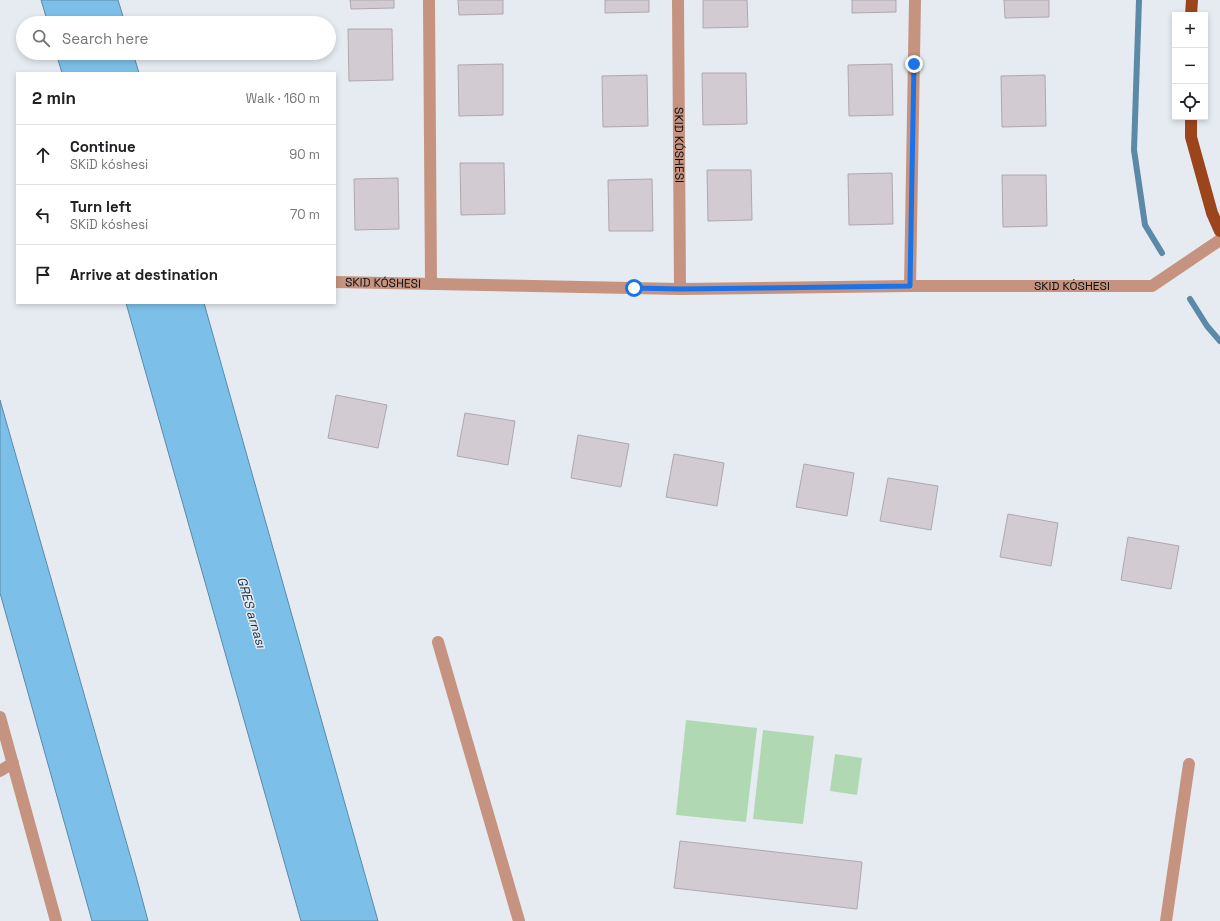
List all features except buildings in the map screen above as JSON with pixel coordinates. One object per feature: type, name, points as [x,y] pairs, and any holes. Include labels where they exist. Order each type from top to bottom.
[{"type":"main road","points":[[1191,12],[1192,0]]},
{"type":"main road","points":[[1191,120],[1191,137],[1212,213],[1220,232]]},
{"type":"street","name":"SKID KÓSHESI","points":[[429,0],[431,284]]},
{"type":"street","name":"SKID KÓSHESI","points":[[678,0],[680,289]]},
{"type":"street","points":[[910,286],[915,0]]},
{"type":"street","name":"SKID KÓSHESI","points":[[336,282],[680,289],[910,286],[1152,286],[1220,240]]},
{"type":"street","points":[[438,642],[519,921],[522,921]]},
{"type":"street","points":[[0,717],[56,921]]},
{"type":"street","points":[[0,771],[13,763]]},
{"type":"street","points":[[1166,921],[1189,764]]},
{"type":"green space","points":[[686,720],[757,728],[746,822],[676,815]]},
{"type":"green space","points":[[763,730],[814,736],[803,824],[753,819]]},
{"type":"green space","points":[[835,754],[862,758],[857,795],[830,791]]},
{"type":"water","points":[[41,0],[118,0],[123,16],[46,16]]},
{"type":"water","points":[[58,60],[135,60],[139,72],[62,72]]},
{"type":"water","name":"GRES arnası","points":[[126,304],[204,304],[378,921],[301,921]]},
{"type":"water","points":[[0,400],[148,921],[92,921],[0,593]]},
{"type":"waterway","points":[[1139,0],[1134,150],[1145,225],[1162,253]]},
{"type":"waterway","points":[[1190,299],[1207,326],[1220,341]]},
{"type":"route","points":[[634,288],[680,289],[910,286],[914,64]]}]
